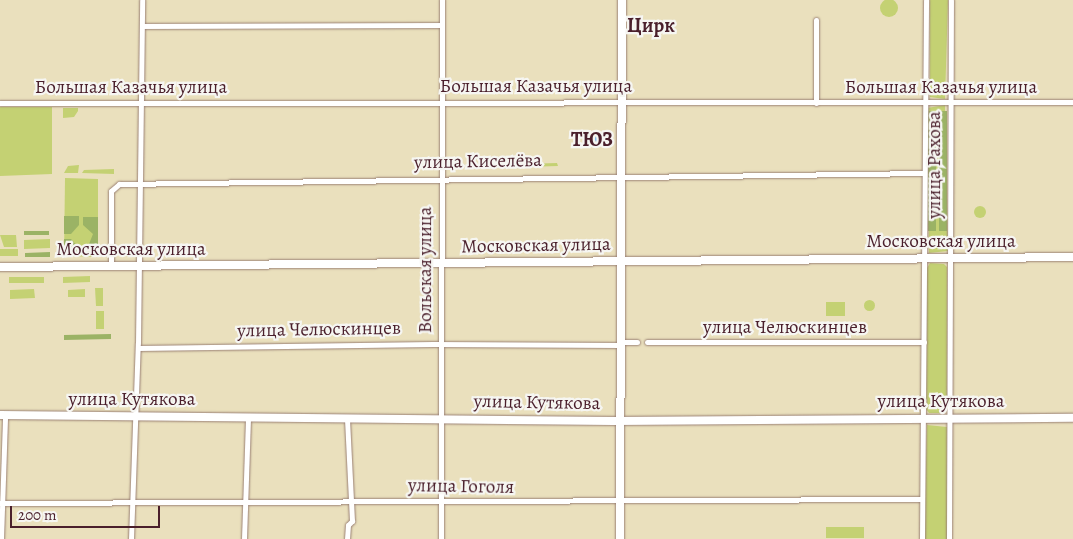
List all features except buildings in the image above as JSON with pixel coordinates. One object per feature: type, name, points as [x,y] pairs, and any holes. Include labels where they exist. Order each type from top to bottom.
[{"type":"street","points":[[131,539],[138,348],[142,0]]},
{"type":"street","name":"Вольская улица","points":[[441,539],[442,0]]},
{"type":"street","points":[[620,539],[622,0]]},
{"type":"street","name":"улица Рахова","points":[[924,259],[926,0]]},
{"type":"street","name":"улица Рахова","points":[[949,539],[951,0]]},
{"type":"street","points":[[816,20],[816,103]]},
{"type":"street","points":[[142,26],[442,25]]},
{"type":"street","name":"Большая Казачья улица","points":[[0,103],[1073,102]]},
{"type":"street","name":"улица Киселёва","points":[[111,266],[111,191],[119,184],[441,178],[924,173]]},
{"type":"street","name":"Московская улица","points":[[0,267],[1073,258]]},
{"type":"street","points":[[922,539],[924,259]]},
{"type":"street","name":"улица Челюскинцев","points":[[138,348],[637,342]]},
{"type":"street","name":"улица Челюскинцев","points":[[647,342],[924,342]]},
{"type":"street","points":[[1,539],[3,416]]},
{"type":"street","name":"улица Кутякова","points":[[3,416],[620,420],[1073,418]]},
{"type":"street","points":[[244,539],[248,417]]},
{"type":"street","points":[[347,417],[352,521],[348,525],[347,539]]},
{"type":"street","name":"улица Гоголя","points":[[1,503],[922,499]]},
{"type":"green space","points":[[889,-1],[895,2],[898,8],[895,14],[889,17],[883,14],[880,8],[883,2]]},
{"type":"green space","points":[[930,0],[948,0],[945,99],[930,97]]},
{"type":"green space","points":[[945,105],[948,251],[929,253],[927,108]]},
{"type":"green space","points":[[0,107],[52,107],[52,174],[0,176]]},
{"type":"green space","points":[[63,108],[78,108],[78,111],[74,117],[63,118]]},
{"type":"green space","points":[[928,111],[936,111],[936,231],[928,231]]},
{"type":"green space","points":[[939,111],[947,111],[947,231],[939,231]]},
{"type":"green space","points":[[557,163],[558,166],[524,167],[524,164]]},
{"type":"green space","points":[[79,165],[78,173],[64,173],[68,166]]},
{"type":"green space","points":[[114,169],[114,174],[82,173],[84,170]]},
{"type":"green space","points":[[65,178],[98,179],[98,257],[64,256]]},
{"type":"green space","points":[[978,206],[982,206],[986,212],[982,218],[978,218],[974,214],[974,210]]},
{"type":"green space","points":[[64,216],[79,216],[79,225],[71,234],[64,234]]},
{"type":"green space","points":[[83,217],[98,217],[98,257],[89,244],[93,234],[83,225]]},
{"type":"green space","points":[[24,231],[49,231],[49,235],[24,235]]},
{"type":"green space","points":[[0,235],[16,235],[17,247],[4,247]]},
{"type":"green space","points":[[50,239],[50,248],[24,249],[24,240]]},
{"type":"green space","points":[[64,239],[71,239],[78,247],[79,256],[64,256]]},
{"type":"green space","points":[[0,249],[18,249],[18,256],[0,256]]},
{"type":"green space","points":[[50,252],[50,257],[25,257],[25,253]]},
{"type":"green space","points":[[930,263],[944,264],[947,267],[947,410],[943,413],[929,413],[926,409],[927,268]]},
{"type":"green space","points":[[90,276],[90,282],[63,283],[63,277]]},
{"type":"green space","points":[[9,277],[44,277],[44,283],[9,283]]},
{"type":"green space","points":[[95,288],[103,288],[103,306],[96,306]]},
{"type":"green space","points":[[34,289],[35,298],[10,299],[10,290]]},
{"type":"green space","points":[[85,289],[85,297],[68,297],[68,290]]},
{"type":"green space","points":[[867,300],[871,300],[874,305],[873,309],[867,310],[864,307],[864,303]]},
{"type":"green space","points":[[826,302],[845,302],[845,316],[826,316]]},
{"type":"green space","points":[[96,311],[104,311],[104,329],[96,329]]},
{"type":"green space","points":[[111,334],[111,339],[64,340],[64,335]]},
{"type":"green space","points":[[927,425],[947,427],[947,539],[924,539]]},
{"type":"green space","points":[[826,527],[864,527],[864,538],[826,538]]},
{"type":"water","points":[[601,133],[607,139],[601,145],[595,139]]},
{"type":"district","name":"Цирк","points":[[651,25]]},
{"type":"district","name":"ТЮЗ","points":[[592,139]]}]
